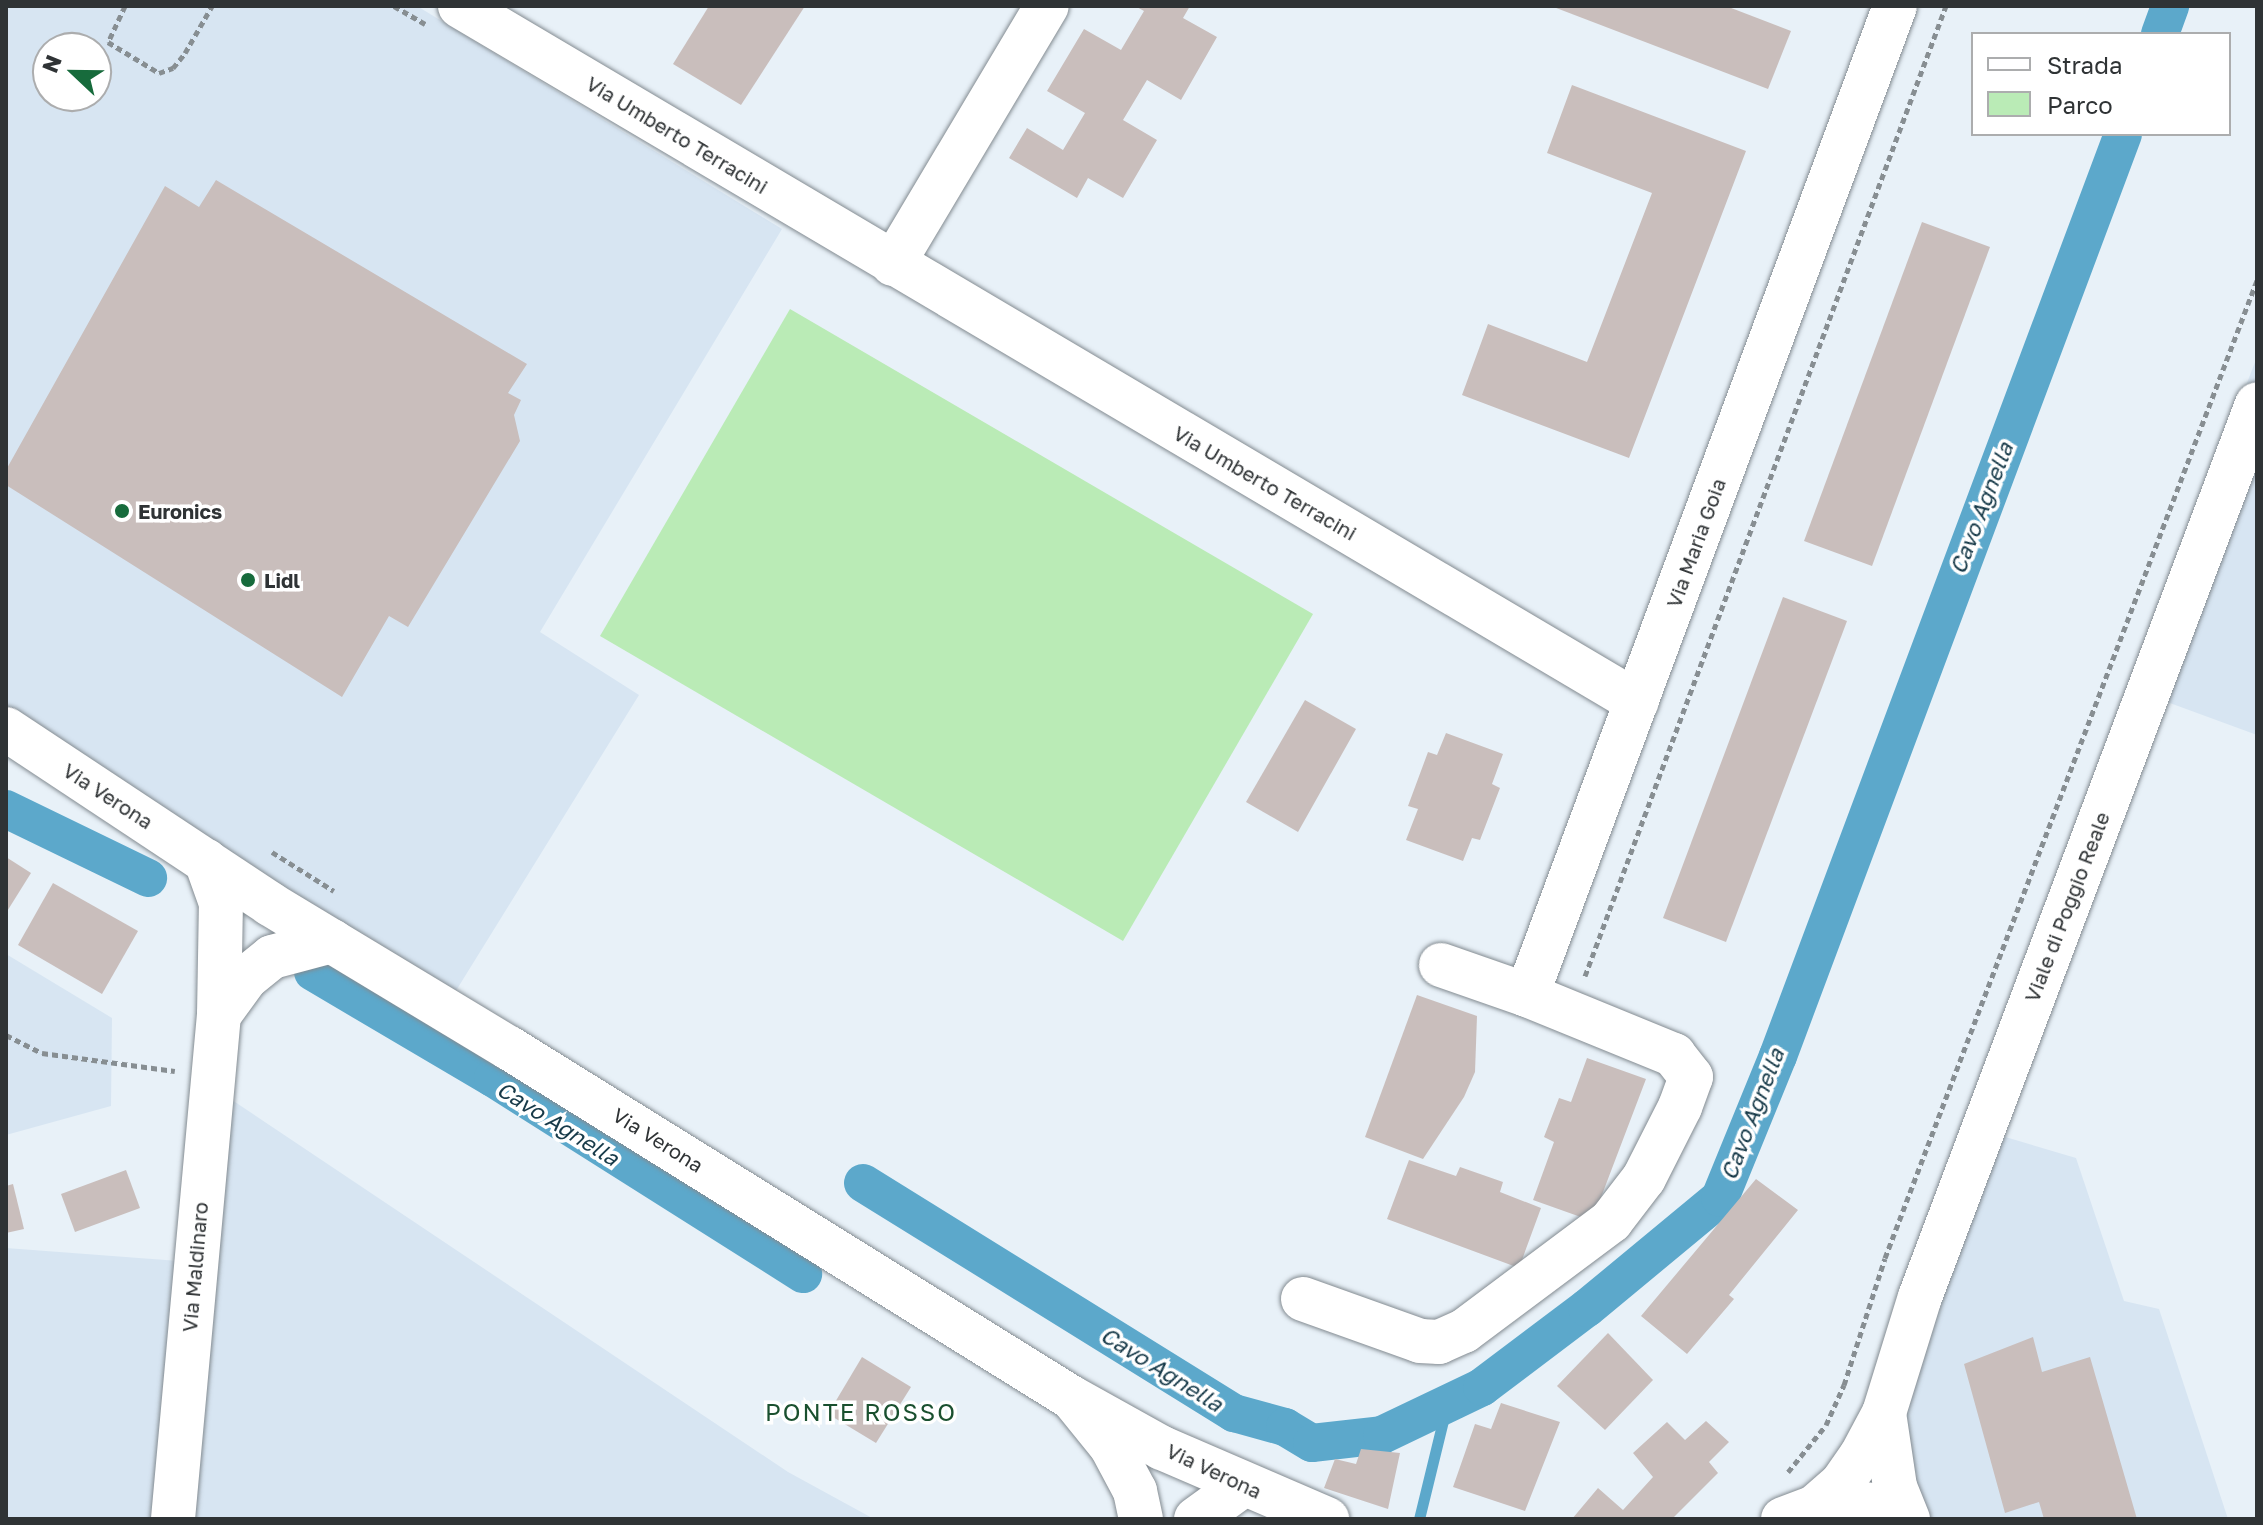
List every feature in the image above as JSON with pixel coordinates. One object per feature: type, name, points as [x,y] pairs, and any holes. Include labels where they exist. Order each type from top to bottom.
[{"type":"street","name":"Via Umberto Terracini","points":[[460,6],[1637,702]]},
{"type":"street","points":[[893,264],[1047,6]]},
{"type":"street","name":"Via Maria Goia","points":[[1527,995],[1895,6]]},
{"type":"street","name":"Viale di Poggio Reale","points":[[1794,1501],[1842,1483],[1861,1456],[1884,1413],[1920,1297],[2257,404]]},
{"type":"street","name":"Via Verona","points":[[6,729],[332,941],[1072,1398],[1252,1501],[1327,1519]]},
{"type":"street","name":"Via Maldinaro","points":[[173,1519],[219,1015],[221,903],[206,861]]},
{"type":"street","name":"Via Maldinaro","points":[[219,1015],[246,978],[272,957],[332,941]]},
{"type":"street","points":[[1303,1299],[1420,1341],[1439,1342],[1464,1331],[1611,1221],[1644,1178],[1680,1107],[1691,1077],[1674,1055],[1527,995],[1441,965]]},
{"type":"street","points":[[1072,1398],[1111,1446],[1135,1491],[1141,1519]]},
{"type":"street","name":"Viale di Poggio Reale","points":[[1884,1413],[1895,1487],[1905,1519]]},
{"type":"street","points":[[1196,1519],[1252,1501]]},
{"type":"street","points":[[1794,1501],[1873,1505],[1905,1519]]},
{"type":"path","points":[[125,6],[108,42],[159,73],[173,68],[185,53],[212,6]]},
{"type":"path","points":[[1571,1013],[1946,6]]},
{"type":"path","points":[[1794,1501],[1844,1385],[1885,1258],[2257,280]]},
{"type":"path","points":[[6,1035],[54,1055],[212,1075]]},
{"type":"shaded area","points":[[6,6],[417,6],[782,229],[540,632],[639,695],[449,1002],[6,728]]},
{"type":"shaded area","points":[[2257,357],[2257,735],[2129,688]]},
{"type":"shaded area","points":[[6,954],[112,1018],[111,1106],[6,1135]]},
{"type":"shaded area","points":[[208,1084],[788,1472],[874,1519],[6,1519],[6,1248],[192,1262]]},
{"type":"shaded area","points":[[1992,1133],[2076,1158],[2124,1301],[2159,1309],[2228,1519],[1921,1519],[1897,1409]]},
{"type":"green space","points":[[790,309],[1313,614],[1123,941],[600,636]]},
{"type":"building","points":[[709,6],[805,6],[741,105],[673,64]]},
{"type":"building","points":[[1135,6],[1190,6],[1183,18],[1217,37],[1181,100],[1147,80],[1123,120],[1157,140],[1123,198],[1088,178],[1077,198],[1009,158],[1027,128],[1063,150],[1085,113],[1047,91],[1084,29],[1121,50],[1144,11]]},
{"type":"building","points":[[1551,6],[1726,6],[1791,31],[1768,89]]},
{"type":"building","points":[[1572,85],[1746,151],[1629,458],[1462,395],[1488,324],[1587,362],[1652,193],[1547,153]]},
{"type":"building","points":[[216,180],[527,364],[508,393],[521,400],[514,415],[520,441],[408,627],[389,616],[342,697],[6,485],[6,470],[165,186],[199,207]]},
{"type":"building","points":[[1922,222],[1990,247],[1872,566],[1804,541]]},
{"type":"building","points":[[1783,597],[1847,621],[1726,942],[1663,918]]},
{"type":"building","points":[[1305,700],[1356,729],[1298,832],[1246,802]]},
{"type":"building","points":[[1446,733],[1503,754],[1492,784],[1500,788],[1480,840],[1472,838],[1463,861],[1406,840],[1418,809],[1408,806],[1428,752],[1437,755]]},
{"type":"building","points":[[6,857],[31,873],[6,913]]},
{"type":"building","points":[[53,883],[138,931],[102,994],[18,945]]},
{"type":"building","points":[[1417,995],[1477,1016],[1475,1072],[1464,1097],[1423,1159],[1365,1137]]},
{"type":"building","points":[[1587,1058],[1646,1079],[1592,1221],[1533,1200],[1554,1142],[1544,1137],[1559,1098],[1571,1102]]},
{"type":"building","points":[[1409,1160],[1456,1176],[1460,1167],[1503,1182],[1500,1192],[1541,1208],[1519,1268],[1387,1219]]},
{"type":"building","points":[[126,1170],[140,1208],[75,1232],[61,1194]]},
{"type":"building","points":[[1756,1179],[1798,1210],[1729,1295],[1734,1299],[1687,1354],[1641,1316]]},
{"type":"building","points":[[13,1184],[24,1229],[6,1233],[6,1186]]},
{"type":"building","points":[[1608,1333],[1653,1380],[1605,1430],[1557,1386]]},
{"type":"building","points":[[2033,1337],[2042,1372],[2090,1357],[2137,1519],[2044,1519],[2039,1502],[2005,1513],[1964,1364]]},
{"type":"building","points":[[862,1357],[911,1387],[876,1443],[828,1414]]},
{"type":"building","points":[[1501,1403],[1560,1422],[1525,1511],[1453,1487],[1475,1424],[1491,1429]]},
{"type":"building","points":[[1706,1421],[1729,1442],[1709,1462],[1718,1473],[1672,1519],[1572,1519],[1598,1488],[1623,1510],[1653,1477],[1633,1453],[1667,1422],[1685,1440]]},
{"type":"building","points":[[1361,1449],[1400,1453],[1388,1509],[1324,1488],[1335,1459],[1356,1464]]},
{"type":"waterway","name":"Cavo Agnella","points":[[2161,32],[2170,6]]},
{"type":"waterway","name":"Cavo Agnella","points":[[863,1183],[1234,1413],[1285,1427],[1312,1443],[1382,1435],[1482,1387],[1587,1308],[1720,1198],[1778,1056],[2122,136]]},
{"type":"waterway","name":"Cavo Agnella","points":[[6,809],[148,878]]},
{"type":"waterway","name":"Cavo Agnella","points":[[313,972],[493,1078],[803,1274]]},
{"type":"waterway","points":[[1419,1519],[1447,1404]]},
{"type":"place","name":"Euronics","points":[[122,511]]},
{"type":"place","name":"Lidl","points":[[248,580]]},
{"type":"district","name":"PONTE ROSSO","points":[[861,1412]]}]
